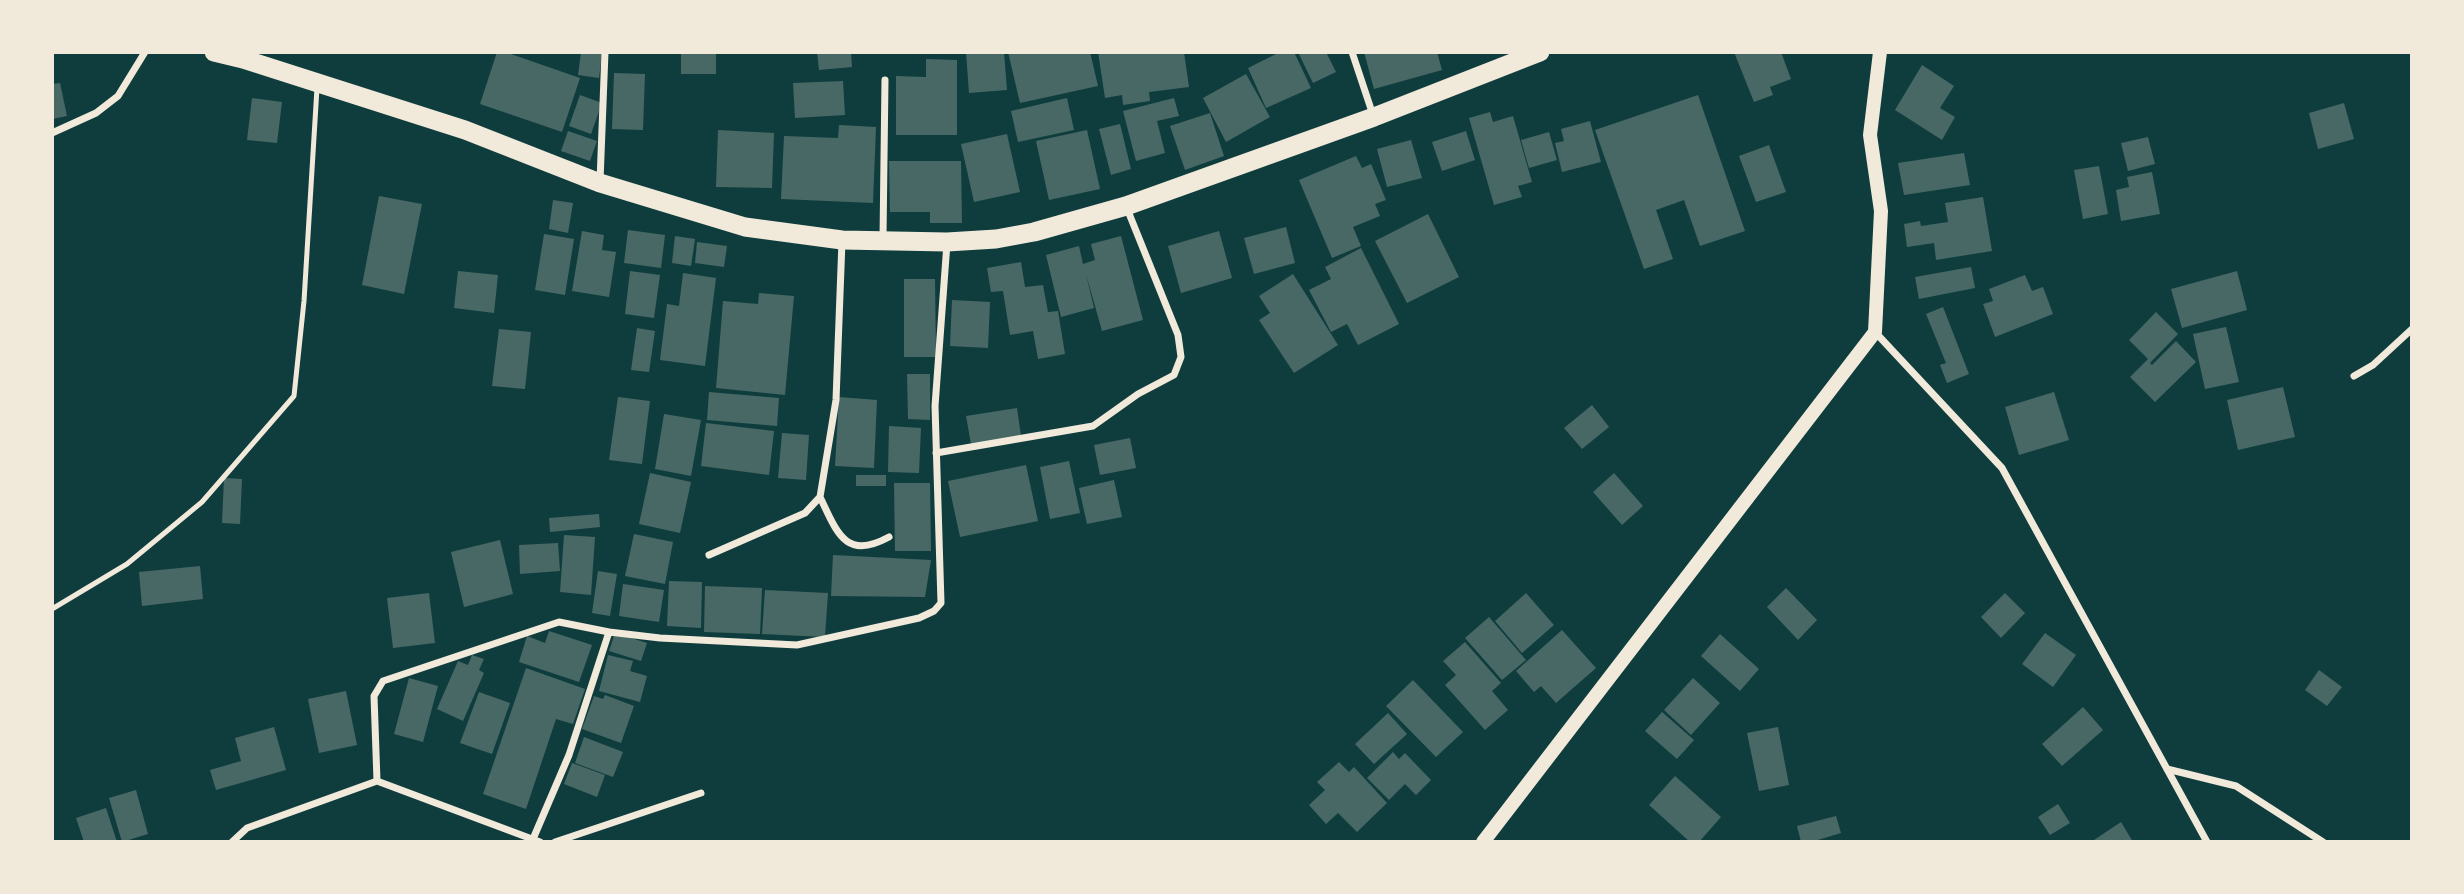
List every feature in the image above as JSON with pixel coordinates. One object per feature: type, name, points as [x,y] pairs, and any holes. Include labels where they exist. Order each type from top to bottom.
[{"type":"highway","points":[[214,52],[465,130],[600,183],[744,227],[842,240],[883,242],[947,242],[1008,237],[1126,206],[1374,117],[1540,52]]},
{"type":"main road","points":[[1483,842],[1875,332],[1881,211],[1870,135],[1880,52]]},
{"type":"street","points":[[52,133],[96,113],[118,96],[145,52]]},
{"type":"street","points":[[600,183],[605,52]]},
{"type":"street","points":[[1352,52],[1374,117]]},
{"type":"street","points":[[883,242],[885,80]]},
{"type":"street","points":[[936,453],[1093,426],[1138,394],[1174,375],[1181,357],[1178,335],[1126,206]]},
{"type":"street","points":[[709,555],[805,513],[820,497],[836,400],[842,240]]},
{"type":"street","points":[[377,781],[374,696],[383,681],[559,622],[660,638],[797,645],[919,618],[934,611],[941,603],[935,406],[947,242]]},
{"type":"street","points":[[2354,376],[2373,365],[2412,329]]},
{"type":"street","points":[[1875,332],[2002,468],[2207,842]]},
{"type":"street","points":[[820,497],[839,535],[855,546],[873,546],[889,537]]},
{"type":"street","points":[[232,842],[247,828],[377,781],[537,840],[569,755],[609,632]]},
{"type":"street","points":[[2167,769],[2236,786],[2323,842]]},
{"type":"street","points":[[555,842],[701,793]]},
{"type":"lane","points":[[52,609],[127,564],[202,502],[294,396],[304,300],[317,85]]},
{"type":"building","points":[[497,52],[505,52],[580,78],[562,132],[480,104]]},
{"type":"building","points":[[581,52],[602,54],[599,78],[578,75]]},
{"type":"building","points":[[681,52],[716,52],[716,74],[681,74]]},
{"type":"building","points":[[817,52],[851,52],[852,67],[819,70]]},
{"type":"building","points":[[966,52],[1004,52],[1007,90],[969,93]]},
{"type":"building","points":[[1008,52],[1090,52],[1098,86],[1020,103]]},
{"type":"building","points":[[1098,52],[1184,52],[1189,87],[1149,92],[1150,101],[1123,105],[1122,95],[1105,98]]},
{"type":"building","points":[[1280,52],[1294,52],[1311,88],[1266,108],[1248,68]]},
{"type":"building","points":[[1298,52],[1326,52],[1336,72],[1313,83]]},
{"type":"building","points":[[1364,52],[1437,52],[1442,70],[1374,89]]},
{"type":"building","points":[[1734,52],[1781,52],[1791,79],[1770,87],[1773,95],[1754,102]]},
{"type":"building","points":[[926,59],[957,60],[957,135],[896,135],[896,76],[926,77]]},
{"type":"building","points":[[1922,65],[1954,86],[1940,108],[1955,117],[1942,140],[1895,110]]},
{"type":"building","points":[[614,73],[645,74],[643,130],[612,129]]},
{"type":"building","points":[[1246,74],[1270,117],[1226,142],[1203,98]]},
{"type":"building","points":[[843,81],[845,115],[795,118],[793,83]]},
{"type":"building","points":[[60,83],[67,116],[52,119],[52,84]]},
{"type":"building","points":[[580,95],[602,103],[591,134],[569,126]]},
{"type":"building","points":[[1698,95],[1745,231],[1700,246],[1684,200],[1656,210],[1673,259],[1644,269],[1595,130]]},
{"type":"building","points":[[252,98],[282,102],[277,143],[247,140]]},
{"type":"building","points":[[1067,98],[1074,130],[1018,142],[1011,111]]},
{"type":"building","points":[[1174,98],[1179,116],[1157,121],[1165,153],[1136,161],[1123,111]]},
{"type":"building","points":[[2344,103],[2354,139],[2318,149],[2309,113]]},
{"type":"building","points":[[1490,112],[1493,122],[1513,116],[1532,182],[1518,186],[1522,197],[1494,205],[1469,118]]},
{"type":"building","points":[[1210,113],[1224,156],[1185,170],[1170,126]]},
{"type":"building","points":[[1590,121],[1601,162],[1562,172],[1555,143],[1564,141],[1561,129]]},
{"type":"building","points":[[1120,124],[1131,169],[1111,175],[1099,129]]},
{"type":"building","points":[[839,125],[876,127],[873,203],[781,199],[784,136],[838,138]]},
{"type":"building","points":[[718,130],[774,133],[772,188],[716,187]]},
{"type":"building","points":[[1087,130],[1100,189],[1049,200],[1036,141]]},
{"type":"building","points":[[568,131],[597,141],[590,161],[561,151]]},
{"type":"building","points":[[1466,131],[1475,160],[1442,171],[1432,142]]},
{"type":"building","points":[[1549,132],[1557,160],[1529,168],[1521,140]]},
{"type":"building","points":[[1007,134],[1020,192],[974,202],[961,144]]},
{"type":"building","points":[[2148,137],[2155,164],[2128,171],[2121,143]]},
{"type":"building","points":[[1411,140],[1422,178],[1387,187],[1377,149]]},
{"type":"building","points":[[1769,145],[1786,192],[1756,202],[1739,156]]},
{"type":"building","points":[[1964,153],[1970,185],[1904,195],[1898,163]]},
{"type":"building","points":[[1356,156],[1362,168],[1371,164],[1386,200],[1375,204],[1380,216],[1353,227],[1361,246],[1332,258],[1299,180]]},
{"type":"building","points":[[889,161],[961,161],[962,223],[930,223],[930,212],[890,212]]},
{"type":"building","points":[[2099,166],[2108,214],[2083,219],[2074,170]]},
{"type":"building","points":[[2152,172],[2160,214],[2121,221],[2116,190],[2129,187],[2127,177]]},
{"type":"building","points":[[379,196],[422,204],[404,294],[362,285]]},
{"type":"building","points":[[1983,197],[1992,251],[1936,260],[1934,243],[1907,247],[1904,224],[1920,221],[1921,226],[1948,222],[1945,203]]},
{"type":"building","points":[[553,200],[573,203],[568,233],[549,229]]},
{"type":"building","points":[[1428,214],[1459,277],[1407,303],[1375,241]]},
{"type":"building","points":[[1286,227],[1295,263],[1254,274],[1244,238]]},
{"type":"building","points":[[628,230],[665,235],[661,268],[624,263]]},
{"type":"building","points":[[582,231],[604,235],[602,250],[616,252],[609,297],[572,291]]},
{"type":"building","points":[[1219,231],[1232,278],[1181,293],[1168,246]]},
{"type":"building","points":[[544,234],[574,239],[565,295],[535,290]]},
{"type":"building","points":[[675,236],[695,239],[691,266],[672,263]]},
{"type":"building","points":[[1121,236],[1143,320],[1102,331],[1086,274],[1094,308],[1061,317],[1046,255],[1079,246],[1083,264],[1095,260],[1091,244]]},
{"type":"building","points":[[697,242],[727,246],[724,267],[695,263]]},
{"type":"building","points":[[1361,248],[1399,324],[1358,345],[1347,324],[1331,332],[1309,290],[1331,279],[1325,267]]},
{"type":"building","points":[[1021,262],[1025,287],[1043,285],[1048,312],[1058,311],[1065,354],[1038,359],[1033,331],[1010,335],[1003,291],[991,292],[987,268]]},
{"type":"building","points":[[1971,267],[1975,288],[1919,299],[1915,277]]},
{"type":"building","points":[[458,271],[498,275],[494,313],[454,308]]},
{"type":"building","points":[[630,271],[660,275],[654,318],[625,314]]},
{"type":"building","points":[[2237,271],[2247,310],[2182,328],[2171,289]]},
{"type":"building","points":[[683,273],[716,278],[705,366],[660,360],[667,304],[679,306]]},
{"type":"building","points":[[1293,274],[1338,345],[1294,373],[1259,320],[1270,313],[1259,296]]},
{"type":"building","points":[[2025,275],[2032,291],[2043,287],[2053,314],[1995,337],[1983,304],[1993,301],[1989,289]]},
{"type":"building","points":[[904,279],[935,279],[936,357],[904,357]]},
{"type":"building","points":[[759,293],[794,296],[785,395],[716,388],[723,301],[758,304]]},
{"type":"building","points":[[952,300],[990,302],[988,348],[950,346]]},
{"type":"building","points":[[1943,307],[1969,374],[1947,383],[1940,365],[1946,363],[1926,314]]},
{"type":"building","points":[[2156,312],[2178,334],[2150,363],[2152,365],[2176,341],[2196,362],[2155,402],[2130,377],[2148,359],[2129,340]]},
{"type":"building","points":[[2226,327],[2239,382],[2205,389],[2193,334]]},
{"type":"building","points":[[637,328],[655,331],[649,372],[631,370]]},
{"type":"building","points":[[499,329],[531,332],[525,389],[492,386]]},
{"type":"building","points":[[907,374],[930,374],[930,420],[908,419]]},
{"type":"building","points":[[2283,387],[2295,437],[2238,450],[2227,400]]},
{"type":"building","points":[[709,392],[779,398],[777,426],[707,420]]},
{"type":"building","points":[[2054,392],[2069,440],[2019,455],[2005,407]]},
{"type":"building","points":[[618,397],[650,401],[642,464],[609,460]]},
{"type":"building","points":[[839,397],[877,400],[874,468],[835,466]]},
{"type":"building","points":[[1592,405],[1609,427],[1582,449],[1564,428]]},
{"type":"building","points":[[1017,408],[1021,436],[971,444],[966,416]]},
{"type":"building","points":[[664,414],[701,420],[691,476],[655,469]]},
{"type":"building","points":[[706,423],[774,431],[769,475],[701,466]]},
{"type":"building","points":[[889,426],[921,428],[919,473],[888,472]]},
{"type":"building","points":[[782,433],[809,435],[806,480],[778,478]]},
{"type":"building","points":[[1130,438],[1136,468],[1100,475],[1094,445]]},
{"type":"building","points":[[1069,461],[1080,513],[1050,519],[1040,467]]},
{"type":"building","points":[[1026,465],[1038,521],[960,537],[948,481]]},
{"type":"building","points":[[650,473],[691,482],[680,533],[639,524]]},
{"type":"building","points":[[1614,473],[1643,506],[1622,525],[1593,492]]},
{"type":"building","points":[[856,475],[886,475],[886,486],[856,486]]},
{"type":"building","points":[[224,478],[242,479],[240,524],[222,523]]},
{"type":"building","points":[[1114,480],[1122,517],[1087,524],[1079,488]]},
{"type":"building","points":[[894,483],[930,483],[931,551],[895,551]]},
{"type":"building","points":[[599,514],[600,527],[550,532],[549,518]]},
{"type":"building","points":[[634,534],[673,542],[665,584],[625,576]]},
{"type":"building","points":[[564,535],[595,537],[591,595],[560,592]]},
{"type":"building","points":[[500,540],[513,594],[464,607],[451,552]]},
{"type":"building","points":[[558,543],[560,571],[520,574],[519,545]]},
{"type":"building","points":[[833,555],[931,560],[925,597],[831,596]]},
{"type":"building","points":[[200,566],[203,599],[142,606],[139,572]]},
{"type":"building","points":[[598,571],[617,574],[610,616],[592,613]]},
{"type":"building","points":[[669,581],[702,582],[701,628],[667,626]]},
{"type":"building","points":[[623,584],[664,590],[659,622],[619,616]]},
{"type":"building","points":[[705,586],[762,588],[760,634],[704,632]]},
{"type":"building","points":[[1786,588],[1817,620],[1798,640],[1767,607]]},
{"type":"building","points":[[765,590],[828,593],[825,637],[762,634]]},
{"type":"building","points":[[429,593],[435,643],[393,648],[387,598]]},
{"type":"building","points":[[1526,593],[1554,625],[1522,653],[1495,621]]},
{"type":"building","points":[[2005,593],[2025,613],[2001,638],[1981,617]]},
{"type":"building","points":[[1489,617],[1526,660],[1502,680],[1465,638]]},
{"type":"building","points":[[1562,630],[1596,668],[1556,703],[1541,686],[1534,692],[1516,671]]},
{"type":"building","points":[[549,631],[592,645],[579,682],[519,662],[527,636],[545,643]]},
{"type":"building","points":[[615,633],[647,643],[641,661],[609,651]]},
{"type":"building","points":[[2045,633],[2076,655],[2053,687],[2022,664]]},
{"type":"building","points":[[1720,634],[1759,669],[1740,691],[1701,656]]},
{"type":"building","points":[[1465,642],[1501,683],[1492,691],[1508,710],[1485,730],[1445,685],[1456,675],[1443,661]]},
{"type":"building","points":[[472,655],[484,659],[479,670],[484,673],[463,721],[437,709],[458,661],[468,665]]},
{"type":"building","points":[[608,655],[633,661],[630,671],[647,676],[640,702],[599,691]]},
{"type":"building","points":[[526,668],[585,689],[573,724],[556,719],[526,809],[483,794]]},
{"type":"building","points":[[2319,670],[2342,687],[2327,706],[2305,690]]},
{"type":"building","points":[[409,678],[438,686],[423,742],[394,734]]},
{"type":"building","points":[[1693,678],[1720,703],[1691,735],[1664,710]]},
{"type":"building","points":[[1413,680],[1463,732],[1436,757],[1386,706]]},
{"type":"building","points":[[346,691],[357,745],[319,753],[308,699]]},
{"type":"building","points":[[479,692],[510,703],[492,754],[460,743]]},
{"type":"building","points":[[605,695],[634,706],[621,743],[582,729],[594,696],[603,699]]},
{"type":"building","points":[[2083,707],[2103,730],[2062,766],[2042,744]]},
{"type":"building","points":[[1662,712],[1694,740],[1677,759],[1645,731]]},
{"type":"building","points":[[1388,713],[1407,734],[1374,764],[1355,744]]},
{"type":"building","points":[[274,727],[286,770],[216,790],[210,770],[241,761],[235,738]]},
{"type":"building","points":[[1778,727],[1789,785],[1759,791],[1747,733]]},
{"type":"building","points":[[584,737],[623,752],[613,777],[575,763]]},
{"type":"building","points":[[1393,752],[1399,759],[1405,753],[1431,780],[1416,795],[1405,784],[1389,800],[1367,778]]},
{"type":"building","points":[[1339,762],[1349,772],[1354,767],[1387,803],[1357,832],[1338,813],[1326,824],[1309,805],[1325,790],[1317,782]]},
{"type":"building","points":[[572,763],[605,775],[597,797],[564,784]]},
{"type":"building","points":[[1675,776],[1721,817],[1699,842],[1690,842],[1649,805]]},
{"type":"building","points":[[136,790],[148,834],[122,842],[109,798]]},
{"type":"building","points":[[2058,804],[2070,823],[2050,835],[2038,817]]},
{"type":"building","points":[[106,808],[117,842],[84,842],[76,818]]},
{"type":"building","points":[[1836,816],[1841,833],[1811,842],[1801,842],[1797,826]]},
{"type":"building","points":[[2121,822],[2133,842],[2091,842]]}]
